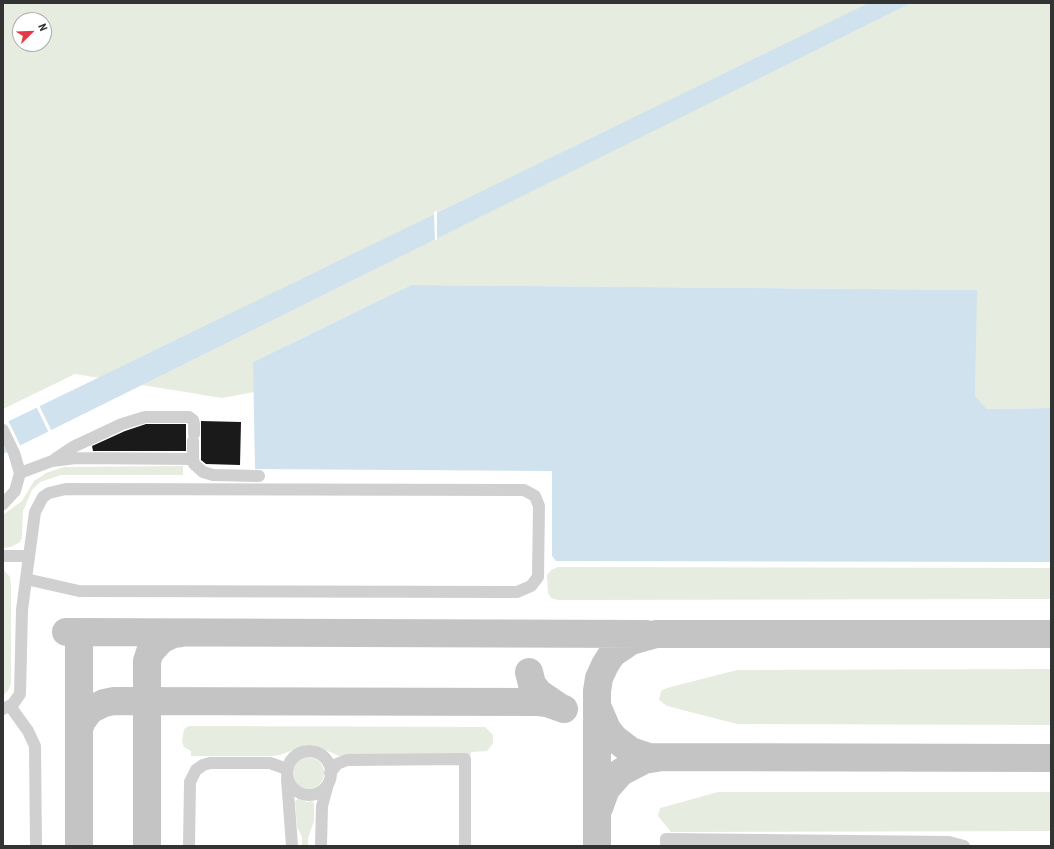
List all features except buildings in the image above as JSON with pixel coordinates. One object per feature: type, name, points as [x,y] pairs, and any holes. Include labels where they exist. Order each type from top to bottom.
[{"type":"lane","points":[[20,473],[52,461],[80,444],[122,424],[145,417],[189,417],[193,420],[194,424],[193,458],[198,468],[207,474],[259,476]]},
{"type":"lane","points":[[3,430],[14,453],[20,473],[15,491],[3,504]]},
{"type":"lane","points":[[52,461],[76,458],[193,458]]},
{"type":"lane","points":[[26,580],[79,590],[517,592],[531,586],[538,577],[539,506],[534,496],[524,490],[57,490],[49,492],[38,504],[35,512],[29,556],[26,580],[21,624],[21,686],[16,700],[6,707],[28,731],[35,746],[36,846]]},
{"type":"lane","points":[[3,556],[29,556]]},
{"type":"lane","points":[[292,846],[287,773],[295,756],[309,751],[315,752],[326,760],[330,776],[322,806],[322,846]]},
{"type":"lane","points":[[189,846],[190,782],[196,770],[203,765],[270,763],[287,773],[295,790],[308,795],[321,791],[337,764],[347,760],[465,759],[465,846]]},
{"type":"lane","points":[[784,840],[797,846]]},
{"type":"lane","points":[[666,843],[784,840],[949,842],[964,846]]},
{"type":"lane","points":[[838,846],[856,841]]},
{"type":"shaded area","points":[[3,3],[1051,3],[1051,408],[987,409],[975,396],[976,290],[411,285],[253,362],[254,392],[222,398],[75,374],[3,409]]},
{"type":"shaded area","points":[[183,466],[183,475],[61,475],[40,482],[32,490],[23,511],[22,537],[20,542],[11,547],[3,548],[3,515],[22,501],[34,481],[46,473],[64,467]]},
{"type":"shaded area","points":[[558,567],[1051,568],[1051,599],[558,600],[551,598],[548,593],[547,575],[551,570]]},
{"type":"shaded area","points":[[3,569],[10,577],[11,585],[11,683],[8,691],[3,695]]},
{"type":"shaded area","points":[[1051,669],[1051,725],[737,724],[667,706],[659,700],[661,691],[667,688],[737,670]]},
{"type":"shaded area","points":[[189,726],[485,727],[493,735],[493,743],[487,751],[471,752],[470,756],[339,756],[314,745],[306,745],[280,755],[272,756],[191,756],[191,751],[184,747],[182,742],[184,729]]},
{"type":"shaded area","points":[[305,757],[311,757],[321,764],[324,773],[323,779],[317,786],[311,789],[305,789],[295,782],[292,776],[292,770],[299,760]]},
{"type":"shaded area","points":[[718,792],[1051,792],[1051,831],[671,832],[658,816],[660,808]]},
{"type":"shaded area","points":[[298,799],[307,802],[312,801],[314,803],[314,821],[308,838],[308,846],[302,846],[302,837],[297,827],[295,801]]},
{"type":"water","points":[[869,3],[911,3],[3,454],[3,424]]},
{"type":"water","points":[[411,285],[977,290],[975,396],[987,409],[1051,408],[1051,562],[556,561],[552,556],[552,471],[255,469],[253,362]]},
{"type":"pier","points":[[437,211],[437,240],[435,240],[434,212]]},
{"type":"pier","points":[[39,405],[52,432],[49,433],[36,406]]},
{"type":"pier","points":[[8,420],[21,447],[8,454],[3,445],[3,422]]},
{"type":"taxiway","points":[[66,632],[646,634]]},
{"type":"taxiway","points":[[79,632],[79,846]]},
{"type":"taxiway","points":[[147,846],[147,661],[150,652],[161,640],[173,634],[181,633]]},
{"type":"taxiway","points":[[597,846],[597,691],[599,678],[612,654],[631,641],[656,634],[1051,634]]},
{"type":"taxiway","points":[[529,672],[532,684],[539,693],[561,708]]},
{"type":"taxiway","points":[[79,729],[82,721],[90,710],[104,703],[114,701],[538,702],[547,703],[564,709]]},
{"type":"taxiway","points":[[598,708],[607,729],[614,738],[631,751],[649,757],[1051,758]]},
{"type":"taxiway","points":[[599,808],[606,789],[621,772],[644,760],[657,758]]}]
